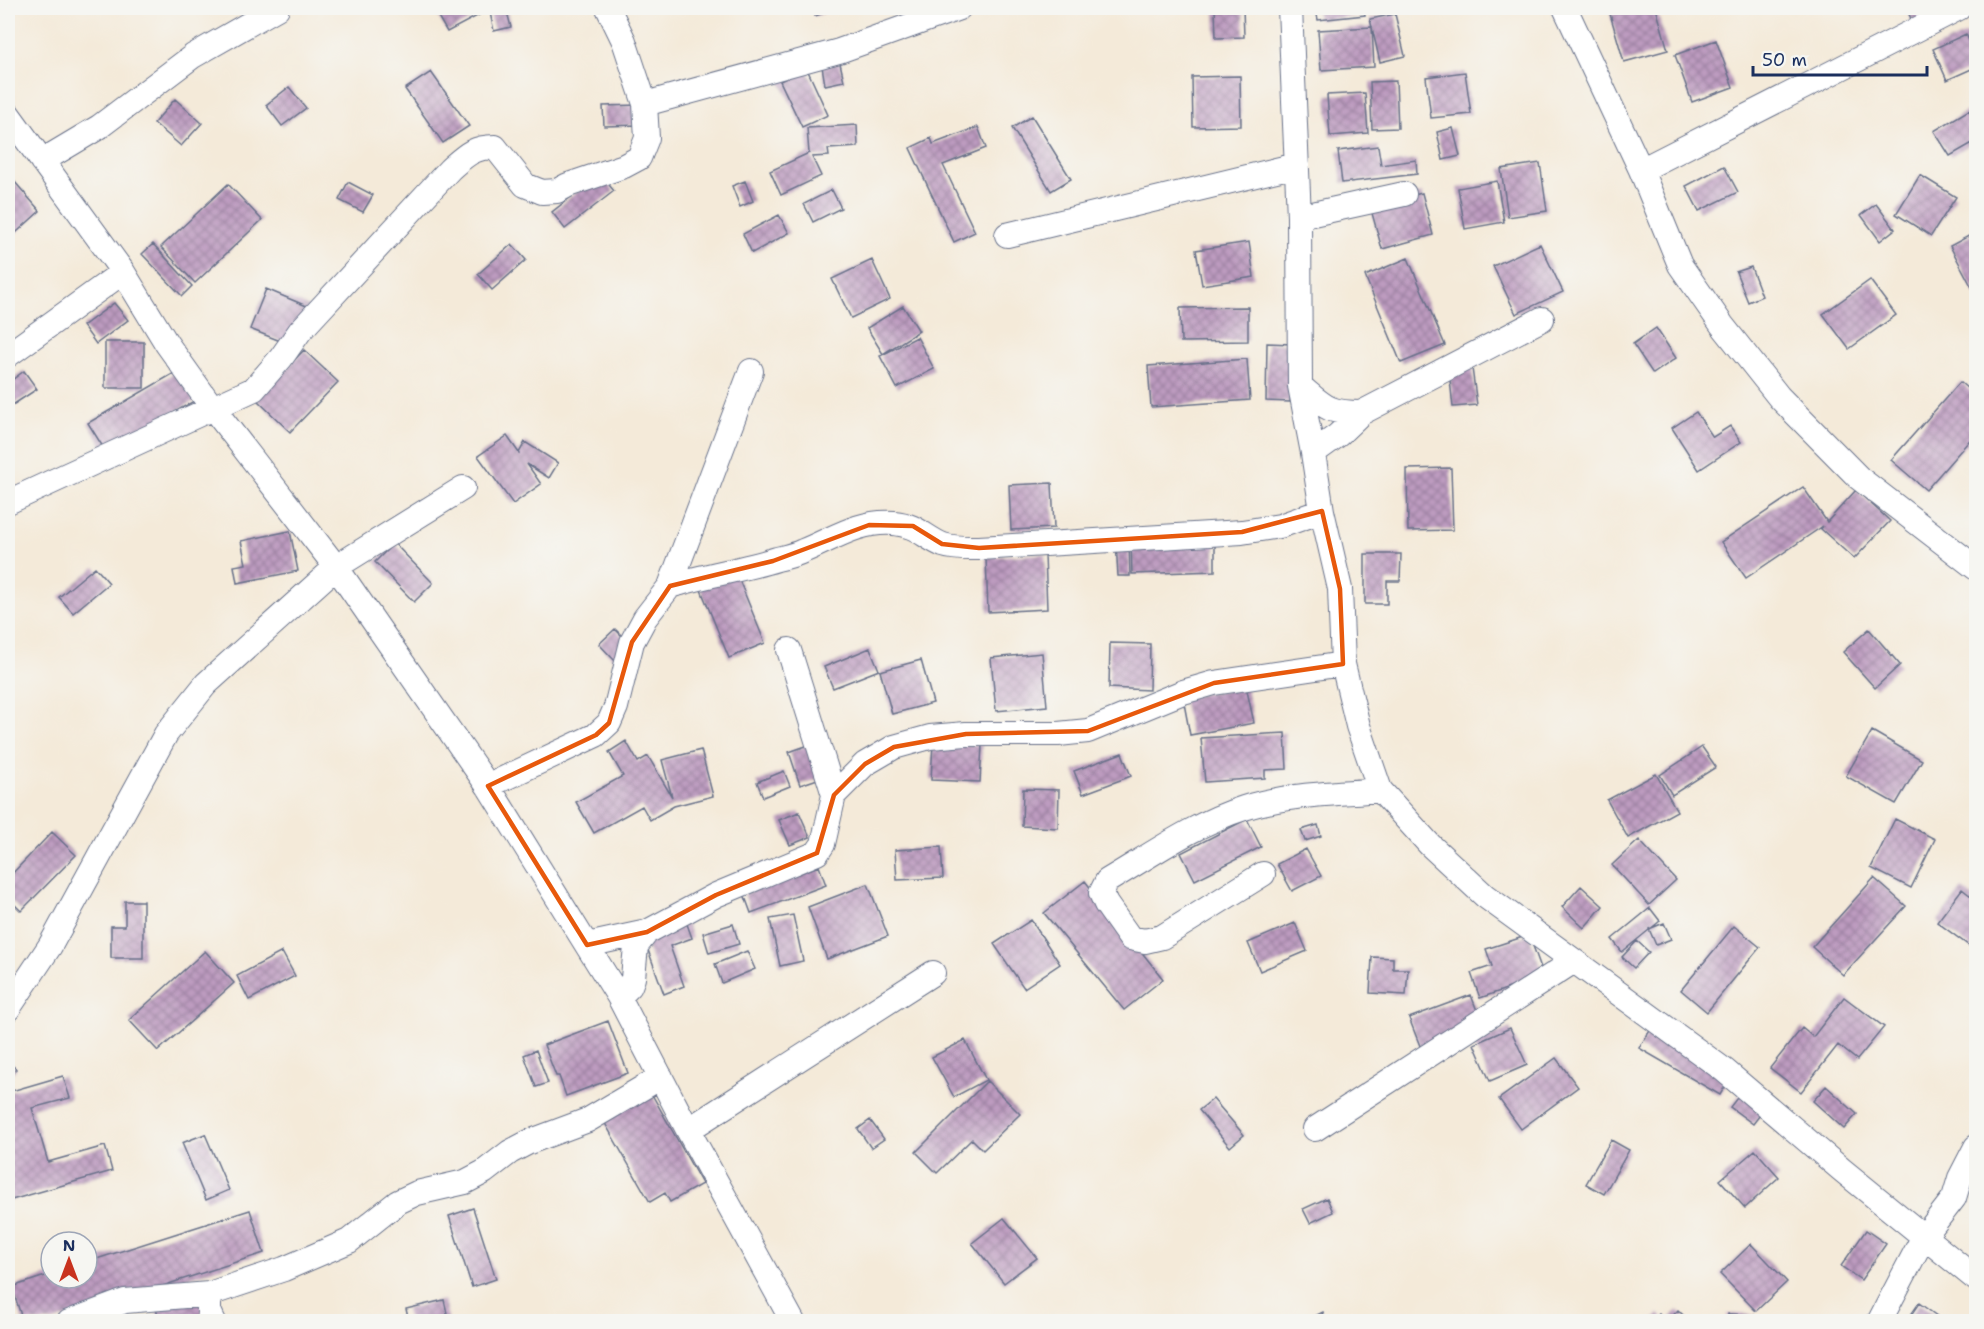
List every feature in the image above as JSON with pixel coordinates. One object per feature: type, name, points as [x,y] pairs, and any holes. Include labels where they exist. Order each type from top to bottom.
[{"type":"street","points":[[42,161],[99,127],[193,56],[277,8]]},
{"type":"street","points":[[8,502],[254,389],[300,331],[450,169],[469,153],[481,147],[495,147],[525,185],[542,192],[557,191],[624,166],[639,158],[647,138],[645,104],[624,40],[608,8]]},
{"type":"street","points":[[645,104],[838,51],[959,8]]},
{"type":"street","points":[[1290,8],[1299,218],[1300,386],[1322,511],[1340,589],[1343,664],[1358,726],[1380,790],[1430,845],[1485,896],[1724,1070],[1923,1238],[1977,1279]]},
{"type":"street","points":[[1565,8],[1641,170],[1680,265],[1722,325],[1779,397],[1859,478],[1977,568]]},
{"type":"street","points":[[1641,170],[1959,8]]},
{"type":"street","points":[[8,114],[123,272],[167,344],[212,407],[336,567],[488,786],[619,997],[688,1130],[793,1322]]},
{"type":"street","points":[[1007,235],[1297,165]]},
{"type":"street","points":[[1299,218],[1404,194]]},
{"type":"street","points":[[8,355],[123,272]]},
{"type":"street","points":[[1313,453],[1338,435],[1361,413],[1542,319]]},
{"type":"street","points":[[488,786],[596,735],[609,723],[616,707],[632,642],[645,618],[670,586],[751,371]]},
{"type":"street","points":[[1300,386],[1329,410],[1340,413],[1361,413]]},
{"type":"street","points":[[8,1009],[50,946],[166,734],[206,684],[336,567],[463,488]]},
{"type":"street","points":[[670,586],[804,551],[847,530],[869,525],[892,523],[913,526],[942,544],[957,548],[979,548],[1242,532],[1280,526],[1322,511]]},
{"type":"street","points":[[587,945],[647,932],[716,895],[817,853],[823,844],[834,795],[789,650]]},
{"type":"street","points":[[834,795],[865,764],[894,747],[930,737],[966,734],[1058,734],[1088,731],[1183,692],[1214,683],[1343,664]]},
{"type":"street","points":[[1263,874],[1162,937],[1145,940],[1130,938],[1101,893],[1107,881],[1200,825],[1245,808],[1297,797],[1380,790]]},
{"type":"street","points":[[619,997],[630,986],[636,946],[647,932]]},
{"type":"street","points":[[1315,1129],[1574,961]]},
{"type":"street","points":[[688,1130],[933,973]]},
{"type":"street","points":[[69,1322],[125,1301],[208,1294],[284,1269],[349,1242],[398,1202],[417,1193],[465,1182],[484,1172],[510,1152],[529,1142],[588,1120],[661,1077]]},
{"type":"street","points":[[1879,1322],[1923,1238],[1954,1198],[1960,1178],[1977,1147]]},
{"type":"street","points":[[208,1294],[209,1311],[214,1322]]},
{"type":"highlighted area","points":[[1322,511],[1340,589],[1343,664],[1214,683],[1088,731],[966,734],[894,747],[865,764],[834,795],[817,853],[716,895],[647,932],[587,945],[488,786],[596,735],[609,723],[632,642],[670,586],[773,561],[869,525],[913,526],[942,544],[979,548],[1242,532]]},
{"type":"building","points":[[446,8],[477,8],[481,14],[447,32],[436,13]]},
{"type":"building","points":[[489,8],[506,8],[511,27],[494,31]]},
{"type":"building","points":[[812,8],[838,8],[815,16]]},
{"type":"building","points":[[1215,8],[1243,8],[1244,37],[1216,38]]},
{"type":"building","points":[[1316,8],[1364,8],[1365,15],[1318,20]]},
{"type":"building","points":[[1635,8],[1656,8],[1668,50],[1624,62],[1610,14]]},
{"type":"building","points":[[1906,8],[1940,8],[1917,31]]},
{"type":"building","points":[[1395,14],[1405,56],[1380,62],[1370,19]]},
{"type":"building","points":[[1372,27],[1374,67],[1321,70],[1318,30]]},
{"type":"building","points":[[1966,34],[1976,56],[1976,67],[1947,80],[1933,49]]},
{"type":"building","points":[[1716,40],[1733,87],[1692,102],[1675,55]]},
{"type":"building","points":[[840,63],[844,81],[825,85],[822,66]]},
{"type":"building","points":[[807,69],[828,115],[802,127],[780,81]]},
{"type":"building","points":[[431,72],[469,126],[443,143],[405,89]]},
{"type":"building","points":[[1465,72],[1471,114],[1431,118],[1426,77]]},
{"type":"building","points":[[1240,76],[1241,126],[1193,127],[1192,77]]},
{"type":"building","points":[[1396,81],[1398,128],[1372,129],[1370,82]]},
{"type":"building","points":[[289,87],[306,108],[282,126],[266,105]]},
{"type":"building","points":[[1365,93],[1368,133],[1330,136],[1327,95]]},
{"type":"building","points":[[175,99],[202,123],[181,146],[154,123]]},
{"type":"building","points":[[640,105],[641,125],[604,126],[603,106]]},
{"type":"building","points":[[1969,110],[1974,119],[1976,117],[1976,141],[1950,156],[1934,131]]},
{"type":"building","points":[[1032,116],[1071,179],[1051,191],[1012,128]]},
{"type":"building","points":[[857,125],[858,147],[828,149],[829,156],[812,157],[821,176],[781,195],[770,171],[809,153],[807,128]]},
{"type":"building","points":[[978,127],[986,148],[943,165],[975,232],[954,242],[910,148],[931,138],[933,144]]},
{"type":"building","points":[[1453,128],[1460,156],[1443,160],[1437,132]]},
{"type":"building","points":[[1378,146],[1381,165],[1416,160],[1417,174],[1342,183],[1338,151]]},
{"type":"building","points":[[1540,163],[1547,211],[1508,217],[1501,169]]},
{"type":"building","points":[[1724,166],[1738,192],[1699,211],[1686,186]]},
{"type":"building","points":[[600,174],[614,191],[565,229],[552,212]]},
{"type":"building","points":[[1920,175],[1956,197],[1931,236],[1896,214]]},
{"type":"building","points":[[14,181],[40,211],[8,240],[8,187]]},
{"type":"building","points":[[745,181],[753,201],[740,207],[732,186]]},
{"type":"building","points":[[1497,181],[1504,222],[1465,229],[1458,188]]},
{"type":"building","points":[[348,182],[373,195],[363,212],[339,200]]},
{"type":"building","points":[[228,184],[262,220],[195,283],[161,247]]},
{"type":"building","points":[[832,190],[841,208],[813,222],[804,204]]},
{"type":"building","points":[[1422,193],[1433,235],[1382,249],[1370,206]]},
{"type":"building","points":[[1876,204],[1895,229],[1880,241],[1861,215]]},
{"type":"building","points":[[779,215],[789,233],[752,253],[743,234]]},
{"type":"building","points":[[1976,232],[1976,295],[1950,246]]},
{"type":"building","points":[[1249,242],[1254,277],[1202,285],[1196,250]]},
{"type":"building","points":[[153,244],[192,286],[182,296],[142,254]]},
{"type":"building","points":[[512,244],[526,260],[492,290],[478,274]]},
{"type":"building","points":[[1540,244],[1563,292],[1516,314],[1493,266]]},
{"type":"building","points":[[1408,258],[1445,345],[1401,363],[1365,276]]},
{"type":"building","points":[[872,260],[890,299],[851,318],[832,279]]},
{"type":"building","points":[[1751,267],[1762,296],[1748,302],[1736,272]]},
{"type":"building","points":[[1870,280],[1896,315],[1849,349],[1823,314]]},
{"type":"building","points":[[266,289],[309,307],[293,346],[250,329]]},
{"type":"building","points":[[114,303],[128,320],[96,344],[83,326]]},
{"type":"building","points":[[903,306],[919,331],[883,354],[867,328]]},
{"type":"building","points":[[1248,307],[1248,341],[1181,342],[1180,308]]},
{"type":"building","points":[[1656,328],[1676,358],[1653,374],[1633,344]]},
{"type":"building","points":[[917,337],[934,369],[897,388],[880,356]]},
{"type":"building","points":[[105,342],[144,342],[144,388],[105,388]]},
{"type":"building","points":[[1267,343],[1292,344],[1290,402],[1266,401]]},
{"type":"building","points":[[304,350],[338,382],[290,432],[256,399]]},
{"type":"building","points":[[1247,359],[1250,400],[1151,407],[1148,366]]},
{"type":"building","points":[[1472,368],[1477,405],[1453,407],[1449,371]]},
{"type":"building","points":[[24,371],[37,389],[8,408],[8,383]]},
{"type":"building","points":[[176,372],[194,401],[106,452],[88,423]]},
{"type":"building","points":[[1960,382],[1976,396],[1976,433],[1926,490],[1891,460]]},
{"type":"building","points":[[1696,412],[1713,437],[1730,426],[1741,442],[1699,470],[1672,428]]},
{"type":"building","points":[[507,436],[519,453],[525,442],[558,463],[549,478],[527,464],[541,484],[513,504],[478,456]]},
{"type":"building","points":[[1451,468],[1453,530],[1408,531],[1407,469]]},
{"type":"building","points":[[1052,483],[1054,528],[1011,530],[1009,485]]},
{"type":"building","points":[[1803,487],[1827,522],[1856,490],[1890,521],[1854,559],[1821,529],[1823,526],[1746,578],[1721,542]]},
{"type":"building","points":[[290,531],[298,571],[237,583],[234,566],[246,564],[241,541]]},
{"type":"building","points":[[1215,536],[1215,571],[1132,574],[1131,538]]},
{"type":"building","points":[[1116,541],[1129,541],[1130,576],[1118,576]]},
{"type":"building","points":[[394,543],[433,583],[414,602],[375,562]]},
{"type":"building","points":[[1045,554],[1047,609],[988,612],[986,557]]},
{"type":"building","points":[[1365,554],[1401,554],[1400,581],[1387,581],[1387,604],[1365,604]]},
{"type":"building","points":[[95,567],[109,583],[73,613],[59,597]]},
{"type":"building","points":[[735,570],[765,643],[729,658],[699,585]]},
{"type":"building","points":[[615,629],[631,645],[615,661],[599,644]]},
{"type":"building","points":[[1869,629],[1900,665],[1875,688],[1843,652]]},
{"type":"building","points":[[1110,643],[1150,644],[1149,690],[1109,688]]},
{"type":"building","points":[[870,648],[879,670],[833,688],[824,667]]},
{"type":"building","points":[[1042,653],[1047,706],[996,711],[991,658]]},
{"type":"building","points":[[921,660],[933,703],[892,714],[880,671]]},
{"type":"building","points":[[1246,686],[1254,723],[1190,735],[1183,698]]},
{"type":"building","points":[[1872,731],[1922,760],[1896,804],[1846,776]]},
{"type":"building","points":[[1285,733],[1287,769],[1265,770],[1265,778],[1205,782],[1201,738]]},
{"type":"building","points":[[823,740],[835,773],[800,785],[789,752]]},
{"type":"building","points":[[626,741],[638,762],[648,756],[672,797],[662,760],[701,750],[713,796],[674,806],[650,820],[642,806],[594,833],[576,802],[623,776],[609,752]]},
{"type":"building","points":[[933,743],[982,745],[980,782],[931,780]]},
{"type":"building","points":[[1702,747],[1716,767],[1672,795],[1660,775]]},
{"type":"building","points":[[1122,753],[1131,776],[1083,794],[1074,771]]},
{"type":"building","points":[[784,771],[790,786],[763,797],[757,782]]},
{"type":"building","points":[[1656,774],[1677,811],[1628,838],[1607,800]]},
{"type":"building","points":[[1023,789],[1059,790],[1058,828],[1022,826]]},
{"type":"building","points":[[799,812],[810,837],[790,845],[779,820]]},
{"type":"building","points":[[1247,819],[1261,847],[1195,880],[1181,853]]},
{"type":"building","points":[[1895,819],[1935,839],[1911,888],[1871,868]]},
{"type":"building","points":[[1318,825],[1321,836],[1305,841],[1301,830]]},
{"type":"building","points":[[52,832],[76,855],[21,911],[8,898],[8,878]]},
{"type":"building","points":[[1639,840],[1676,880],[1649,905],[1612,865]]},
{"type":"building","points":[[941,847],[943,878],[897,880],[895,850]]},
{"type":"building","points":[[1306,849],[1321,876],[1292,891],[1277,864]]},
{"type":"building","points":[[819,866],[826,885],[751,913],[744,894]]},
{"type":"building","points":[[1874,878],[1906,906],[1843,975],[1812,947]]},
{"type":"building","points":[[1085,881],[1163,979],[1124,1010],[1044,913]]},
{"type":"building","points":[[868,884],[888,936],[827,959],[808,907]]},
{"type":"building","points":[[1581,886],[1603,906],[1584,928],[1562,907]]},
{"type":"building","points":[[1962,889],[1976,900],[1976,951],[1937,922]]},
{"type":"building","points":[[125,901],[143,901],[143,958],[111,958],[111,926],[125,926]]},
{"type":"building","points":[[1650,908],[1660,921],[1622,952],[1612,939]]},
{"type":"building","points":[[793,915],[803,961],[780,966],[770,919]]},
{"type":"building","points":[[1031,920],[1060,964],[1024,988],[994,944]]},
{"type":"building","points":[[1295,923],[1307,951],[1260,971],[1248,943]]},
{"type":"building","points":[[1664,923],[1671,939],[1656,945],[1649,929]]},
{"type":"building","points":[[687,924],[692,938],[670,946],[684,986],[664,994],[644,939]]},
{"type":"building","points":[[733,924],[739,944],[709,953],[703,933]]},
{"type":"building","points":[[1734,926],[1760,947],[1707,1012],[1681,990]]},
{"type":"building","points":[[1529,935],[1544,976],[1480,998],[1471,973],[1492,966],[1486,949]]},
{"type":"building","points":[[1637,941],[1649,952],[1634,968],[1622,957]]},
{"type":"building","points":[[205,951],[234,983],[158,1051],[129,1020]]},
{"type":"building","points":[[747,951],[755,969],[722,983],[715,964]]},
{"type":"building","points":[[282,952],[295,976],[249,1000],[237,976]]},
{"type":"building","points":[[1372,957],[1393,958],[1393,969],[1408,969],[1406,995],[1370,993]]},
{"type":"building","points":[[1471,995],[1484,1029],[1422,1051],[1409,1018]]},
{"type":"building","points":[[1844,997],[1884,1027],[1857,1060],[1838,1045],[1801,1092],[1770,1068],[1802,1028],[1813,1037]]},
{"type":"building","points":[[608,1021],[628,1073],[566,1096],[544,1045]]},
{"type":"building","points":[[1510,1028],[1527,1065],[1490,1081],[1474,1044]]},
{"type":"building","points":[[1651,1029],[1731,1076],[1720,1095],[1639,1048]]},
{"type":"building","points":[[965,1040],[986,1080],[954,1097],[932,1057]]},
{"type":"building","points":[[536,1050],[548,1083],[536,1087],[524,1055]]},
{"type":"building","points":[[1556,1058],[1578,1087],[1521,1129],[1499,1099]]},
{"type":"building","points":[[8,1061],[16,1069],[8,1077]]},
{"type":"building","points":[[63,1076],[70,1098],[32,1108],[48,1162],[105,1146],[112,1171],[8,1201],[8,1138],[11,1137],[8,1124],[8,1092]]},
{"type":"building","points":[[987,1081],[1020,1114],[983,1150],[972,1139],[937,1173],[916,1152]]},
{"type":"building","points":[[1826,1086],[1857,1114],[1844,1129],[1813,1101]]},
{"type":"building","points":[[650,1091],[702,1184],[670,1202],[665,1193],[650,1202],[602,1118]]},
{"type":"building","points":[[1740,1094],[1763,1111],[1753,1124],[1730,1107]]},
{"type":"building","points":[[1213,1099],[1244,1135],[1230,1147],[1199,1110]]},
{"type":"building","points":[[870,1120],[884,1139],[871,1148],[858,1129]]},
{"type":"building","points":[[205,1134],[229,1190],[206,1200],[182,1143]]},
{"type":"building","points":[[1611,1140],[1629,1150],[1604,1194],[1586,1184]]},
{"type":"building","points":[[1755,1150],[1779,1177],[1745,1208],[1720,1180]]},
{"type":"building","points":[[1327,1198],[1333,1212],[1310,1223],[1303,1209]]},
{"type":"building","points":[[473,1208],[496,1279],[472,1287],[449,1216]]},
{"type":"building","points":[[250,1210],[264,1253],[51,1322],[23,1322],[12,1287],[39,1278],[39,1290],[99,1290],[99,1258]]},
{"type":"building","points":[[1004,1218],[1037,1258],[1004,1283],[972,1243]]},
{"type":"building","points":[[1866,1230],[1886,1244],[1861,1280],[1841,1266]]},
{"type":"building","points":[[1751,1244],[1787,1282],[1756,1311],[1720,1274]]},
{"type":"building","points":[[199,1293],[205,1322],[159,1322],[155,1303]]},
{"type":"building","points":[[444,1300],[449,1322],[409,1322],[406,1309]]},
{"type":"building","points":[[1919,1303],[1945,1322],[1906,1322]]},
{"type":"building","points":[[1678,1310],[1690,1322],[1667,1322]]},
{"type":"building","points":[[1323,1312],[1327,1322],[1303,1322]]},
{"type":"building","points":[[1659,1314],[1666,1322],[1652,1322]]},
{"type":"building","points":[[1728,1314],[1754,1315],[1753,1322],[1727,1322]]}]
